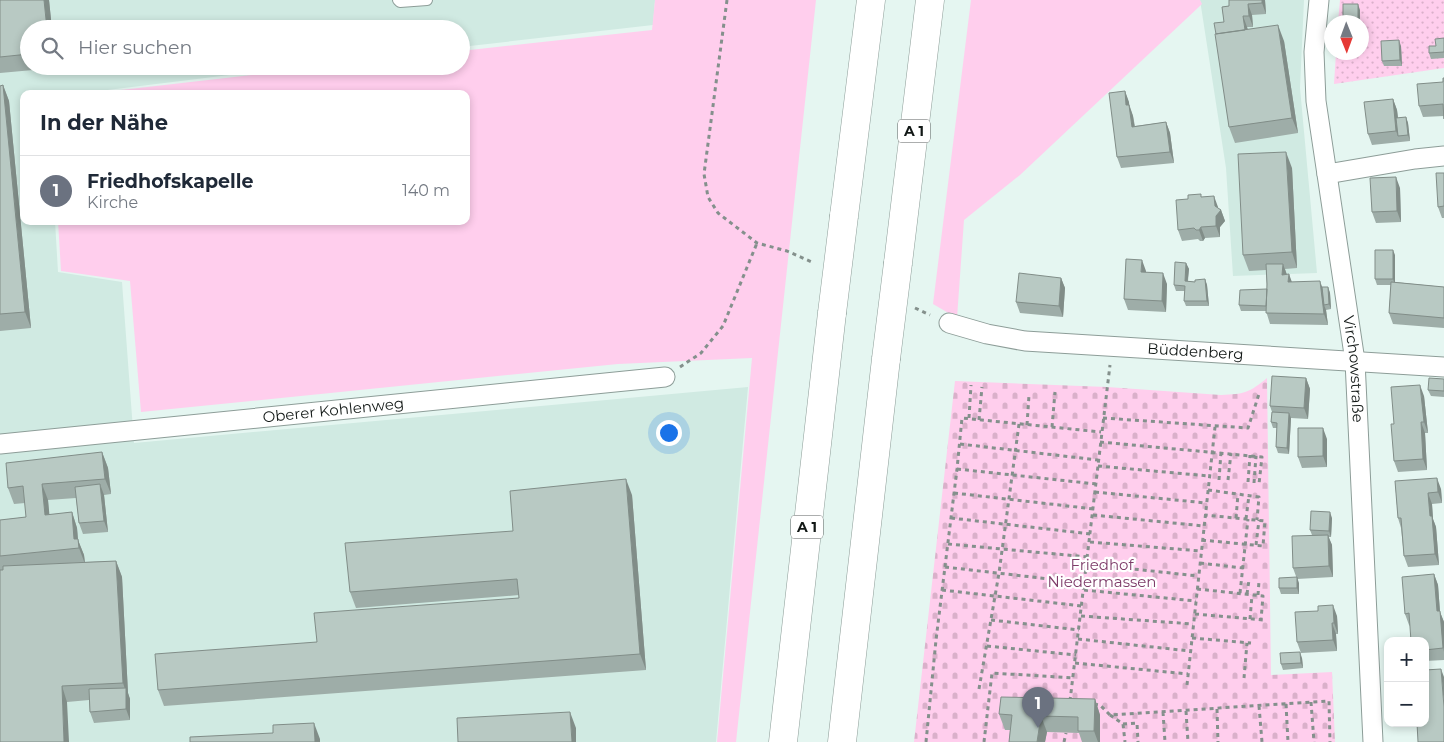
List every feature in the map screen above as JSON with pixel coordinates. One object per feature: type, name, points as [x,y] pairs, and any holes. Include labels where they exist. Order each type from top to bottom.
[{"type":"highway","name":"A 1","points":[[783,742],[832,313],[871,0]]},
{"type":"highway","name":"A 1","points":[[842,742],[930,0]]},
{"type":"street","name":"Virchowstraße","points":[[1319,0],[1314,52],[1316,101],[1355,361],[1374,742]]},
{"type":"street","points":[[1326,174],[1444,156]]},
{"type":"street","name":"Büddenberg","points":[[949,323],[987,334],[1025,341],[1444,367]]},
{"type":"street","name":"Oberer Kohlenweg","points":[[0,444],[666,377]]},
{"type":"lane","points":[[398,0],[400,2],[426,0]]},
{"type":"path","points":[[666,377],[701,353],[722,326],[756,243],[718,213],[708,196],[704,174],[727,0]]},
{"type":"path","points":[[1070,707],[1112,346]]},
{"type":"path","points":[[969,418],[971,385]]},
{"type":"path","points":[[979,420],[982,387]]},
{"type":"path","points":[[1052,427],[1055,392]]},
{"type":"path","points":[[1103,418],[1248,428],[1259,394]]},
{"type":"path","points":[[1027,425],[1029,395]]},
{"type":"path","points":[[926,742],[962,418],[1101,432]]},
{"type":"path","points":[[979,688],[999,573],[1019,424]]},
{"type":"path","points":[[1187,685],[1214,427]]},
{"type":"path","points":[[1100,442],[1262,457],[1260,484]]},
{"type":"path","points":[[960,444],[1098,460]]},
{"type":"path","points":[[1219,480],[1221,452]]},
{"type":"path","points":[[1228,480],[1231,453]]},
{"type":"path","points":[[1248,482],[1250,455]]},
{"type":"path","points":[[1254,483],[1256,456]]},
{"type":"path","points":[[1098,466],[1209,476]]},
{"type":"path","points":[[957,469],[1096,484]]},
{"type":"path","points":[[1208,490],[1260,496],[1256,545]]},
{"type":"path","points":[[1095,492],[1206,503]]},
{"type":"path","points":[[954,493],[1094,509]]},
{"type":"path","points":[[1236,518],[1238,494]]},
{"type":"path","points":[[1240,593],[1249,495]]},
{"type":"path","points":[[1093,515],[1204,526]]},
{"type":"path","points":[[1202,540],[1263,546],[1265,521],[1205,515]]},
{"type":"path","points":[[951,518],[1091,534]]},
{"type":"path","points":[[1090,542],[1201,551]]},
{"type":"path","points":[[948,544],[1088,557]]},
{"type":"path","points":[[1200,563],[1243,568]]},
{"type":"path","points":[[1087,564],[1198,576]]},
{"type":"path","points":[[945,567],[1084,583]]},
{"type":"path","points":[[1247,594],[1249,580]]},
{"type":"path","points":[[1258,596],[1259,581]]},
{"type":"path","points":[[1194,614],[1262,620],[1263,596],[1197,589]]},
{"type":"path","points":[[942,590],[1082,606]]},
{"type":"path","points":[[1084,590],[1196,601]]},
{"type":"path","points":[[1250,619],[1252,595]]},
{"type":"path","points":[[1081,616],[1193,624]]},
{"type":"path","points":[[991,620],[1079,630]]},
{"type":"path","points":[[1192,638],[1249,643],[1244,678]]},
{"type":"path","points":[[1078,639],[1190,651]]},
{"type":"path","points":[[987,646],[1076,655]]},
{"type":"path","points":[[1076,663],[1188,674]]},
{"type":"path","points":[[984,742],[992,673],[1074,678]]},
{"type":"path","points":[[1110,715],[1329,701],[1330,742]]},
{"type":"path","points":[[1311,702],[1314,742]]},
{"type":"path","points":[[1090,703],[1100,705],[1123,724],[1137,723],[1138,742]]},
{"type":"path","points":[[1286,704],[1288,742]]},
{"type":"path","points":[[1259,706],[1262,742]]},
{"type":"path","points":[[1217,709],[1218,742]]},
{"type":"path","points":[[1186,711],[1188,742]]},
{"type":"path","points":[[1163,712],[1164,742]]},
{"type":"path","points":[[1123,724],[1125,742]]},
{"type":"path","points":[[1064,742],[1066,733]]},
{"type":"shaded area","points":[[0,0],[655,0],[653,25],[470,46],[470,20],[20,20],[20,75],[230,75],[108,90],[20,90],[20,225],[55,225],[58,272],[122,282],[134,443],[748,387],[716,742],[0,742]]},
{"type":"shaded area","points":[[1200,0],[1304,0],[1300,88],[1317,273],[1233,276],[1226,168]]},
{"type":"green space","points":[[655,0],[816,0],[736,742],[717,742],[752,358],[618,364],[141,412],[130,281],[61,271],[58,225],[470,225],[470,90],[121,90],[252,75],[470,75],[470,50],[652,30]]},
{"type":"green space","points":[[971,0],[1200,0],[1202,4],[1020,175],[964,220],[957,318],[933,304]]},
{"type":"green space","points":[[1340,0],[1444,0],[1444,68],[1334,84],[1336,60],[1369,60],[1369,15],[1339,15]]},
{"type":"green space","name":"Friedhof Niedermassen","points":[[1267,378],[1271,675],[1332,672],[1335,742],[914,742],[955,381],[1107,387],[1221,395],[1246,392]]},
{"type":"building","points":[[0,0],[44,0],[46,20],[20,20],[20,55],[0,57]]},
{"type":"building","points":[[1229,0],[1262,0],[1262,3],[1248,4],[1249,16],[1243,16],[1245,30],[1216,34],[1214,23],[1224,22],[1222,7],[1229,6]]},
{"type":"building","points":[[1343,4],[1358,4],[1358,15],[1343,15]]},
{"type":"building","points":[[1278,25],[1292,118],[1229,127],[1215,34]]},
{"type":"building","points":[[1444,38],[1444,52],[1429,53],[1429,46],[1436,46],[1435,39]]},
{"type":"building","points":[[1399,40],[1400,60],[1382,61],[1381,41]]},
{"type":"building","points":[[1443,78],[1444,119],[1443,104],[1419,106],[1417,84],[1443,82]]},
{"type":"building","points":[[3,85],[25,312],[0,314],[0,86]]},
{"type":"building","points":[[1125,91],[1126,105],[1129,105],[1132,127],[1166,122],[1170,152],[1117,157],[1109,93]]},
{"type":"building","points":[[1393,99],[1396,131],[1368,134],[1364,102]]},
{"type":"building","points":[[1406,117],[1408,135],[1398,136],[1396,118]]},
{"type":"building","points":[[1286,152],[1292,252],[1243,255],[1238,154]]},
{"type":"building","points":[[1436,173],[1444,173],[1444,206],[1438,207]]},
{"type":"building","points":[[1396,177],[1397,211],[1372,212],[1370,178]]},
{"type":"building","points":[[1201,194],[1201,197],[1214,196],[1215,206],[1221,210],[1216,216],[1216,226],[1201,227],[1199,230],[1194,228],[1178,230],[1176,200],[1188,199],[1188,195]]},
{"type":"building","points":[[1375,250],[1393,250],[1393,279],[1375,279]]},
{"type":"building","points":[[1126,259],[1142,260],[1141,272],[1163,273],[1162,301],[1124,299]]},
{"type":"building","points":[[1175,262],[1186,263],[1185,281],[1195,282],[1195,280],[1205,279],[1207,301],[1184,301],[1185,286],[1174,285]]},
{"type":"building","points":[[1266,264],[1283,264],[1282,275],[1289,274],[1288,282],[1320,281],[1324,314],[1266,313]]},
{"type":"building","points":[[1019,273],[1061,278],[1059,306],[1016,302]]},
{"type":"building","points":[[1391,282],[1444,287],[1444,318],[1389,313]]},
{"type":"building","points":[[1322,287],[1328,287],[1329,304],[1324,305]]},
{"type":"building","points":[[1267,289],[1266,306],[1239,305],[1240,290]]},
{"type":"building","points":[[1272,376],[1306,378],[1304,408],[1270,406]]},
{"type":"building","points":[[1429,378],[1444,379],[1444,391],[1428,390]]},
{"type":"building","points":[[1420,385],[1424,422],[1421,422],[1423,459],[1394,461],[1391,387]]},
{"type":"building","points":[[1272,412],[1289,413],[1287,448],[1276,447],[1277,423],[1271,422]]},
{"type":"building","points":[[1298,428],[1323,428],[1323,456],[1298,457]]},
{"type":"building","points":[[102,452],[105,479],[42,484],[45,515],[72,512],[74,539],[78,539],[79,548],[0,556],[0,520],[26,517],[23,486],[8,488],[6,463]]},
{"type":"building","points":[[1437,478],[1438,492],[1428,493],[1435,554],[1404,556],[1401,518],[1398,518],[1395,481]]},
{"type":"building","points":[[626,479],[640,654],[158,690],[155,654],[317,642],[314,613],[519,598],[517,579],[350,592],[345,543],[513,531],[510,491]]},
{"type":"building","points":[[100,484],[104,521],[79,523],[75,487]]},
{"type":"building","points":[[1311,511],[1330,512],[1329,531],[1310,530]]},
{"type":"building","points":[[1328,535],[1329,566],[1293,568],[1292,536]]},
{"type":"building","points":[[116,561],[123,683],[62,686],[64,742],[0,742],[0,570],[3,570],[3,566]]},
{"type":"building","points":[[1434,574],[1443,648],[1429,650],[1429,637],[1411,637],[1409,613],[1405,614],[1402,577]]},
{"type":"building","points":[[1297,577],[1297,588],[1279,588],[1279,578]]},
{"type":"building","points":[[1333,605],[1333,640],[1297,642],[1295,612],[1318,611],[1318,606]]},
{"type":"building","points":[[1300,652],[1301,663],[1281,664],[1280,653]]},
{"type":"building","points":[[1441,669],[1444,742],[1418,742],[1417,727],[1429,727],[1429,670]]},
{"type":"building","points":[[126,688],[126,709],[90,712],[89,689]]},
{"type":"building","points":[[1001,697],[1095,699],[1094,731],[1078,731],[1078,717],[1041,716],[1037,742],[1009,742],[1012,715],[999,714]]},
{"type":"building","points":[[570,712],[572,742],[458,742],[457,718]]},
{"type":"building","points":[[314,723],[315,742],[190,742],[190,737],[273,733],[273,725]]},
{"type":"place","name":"Friedhofskapelle","points":[[1038,728]]}]
